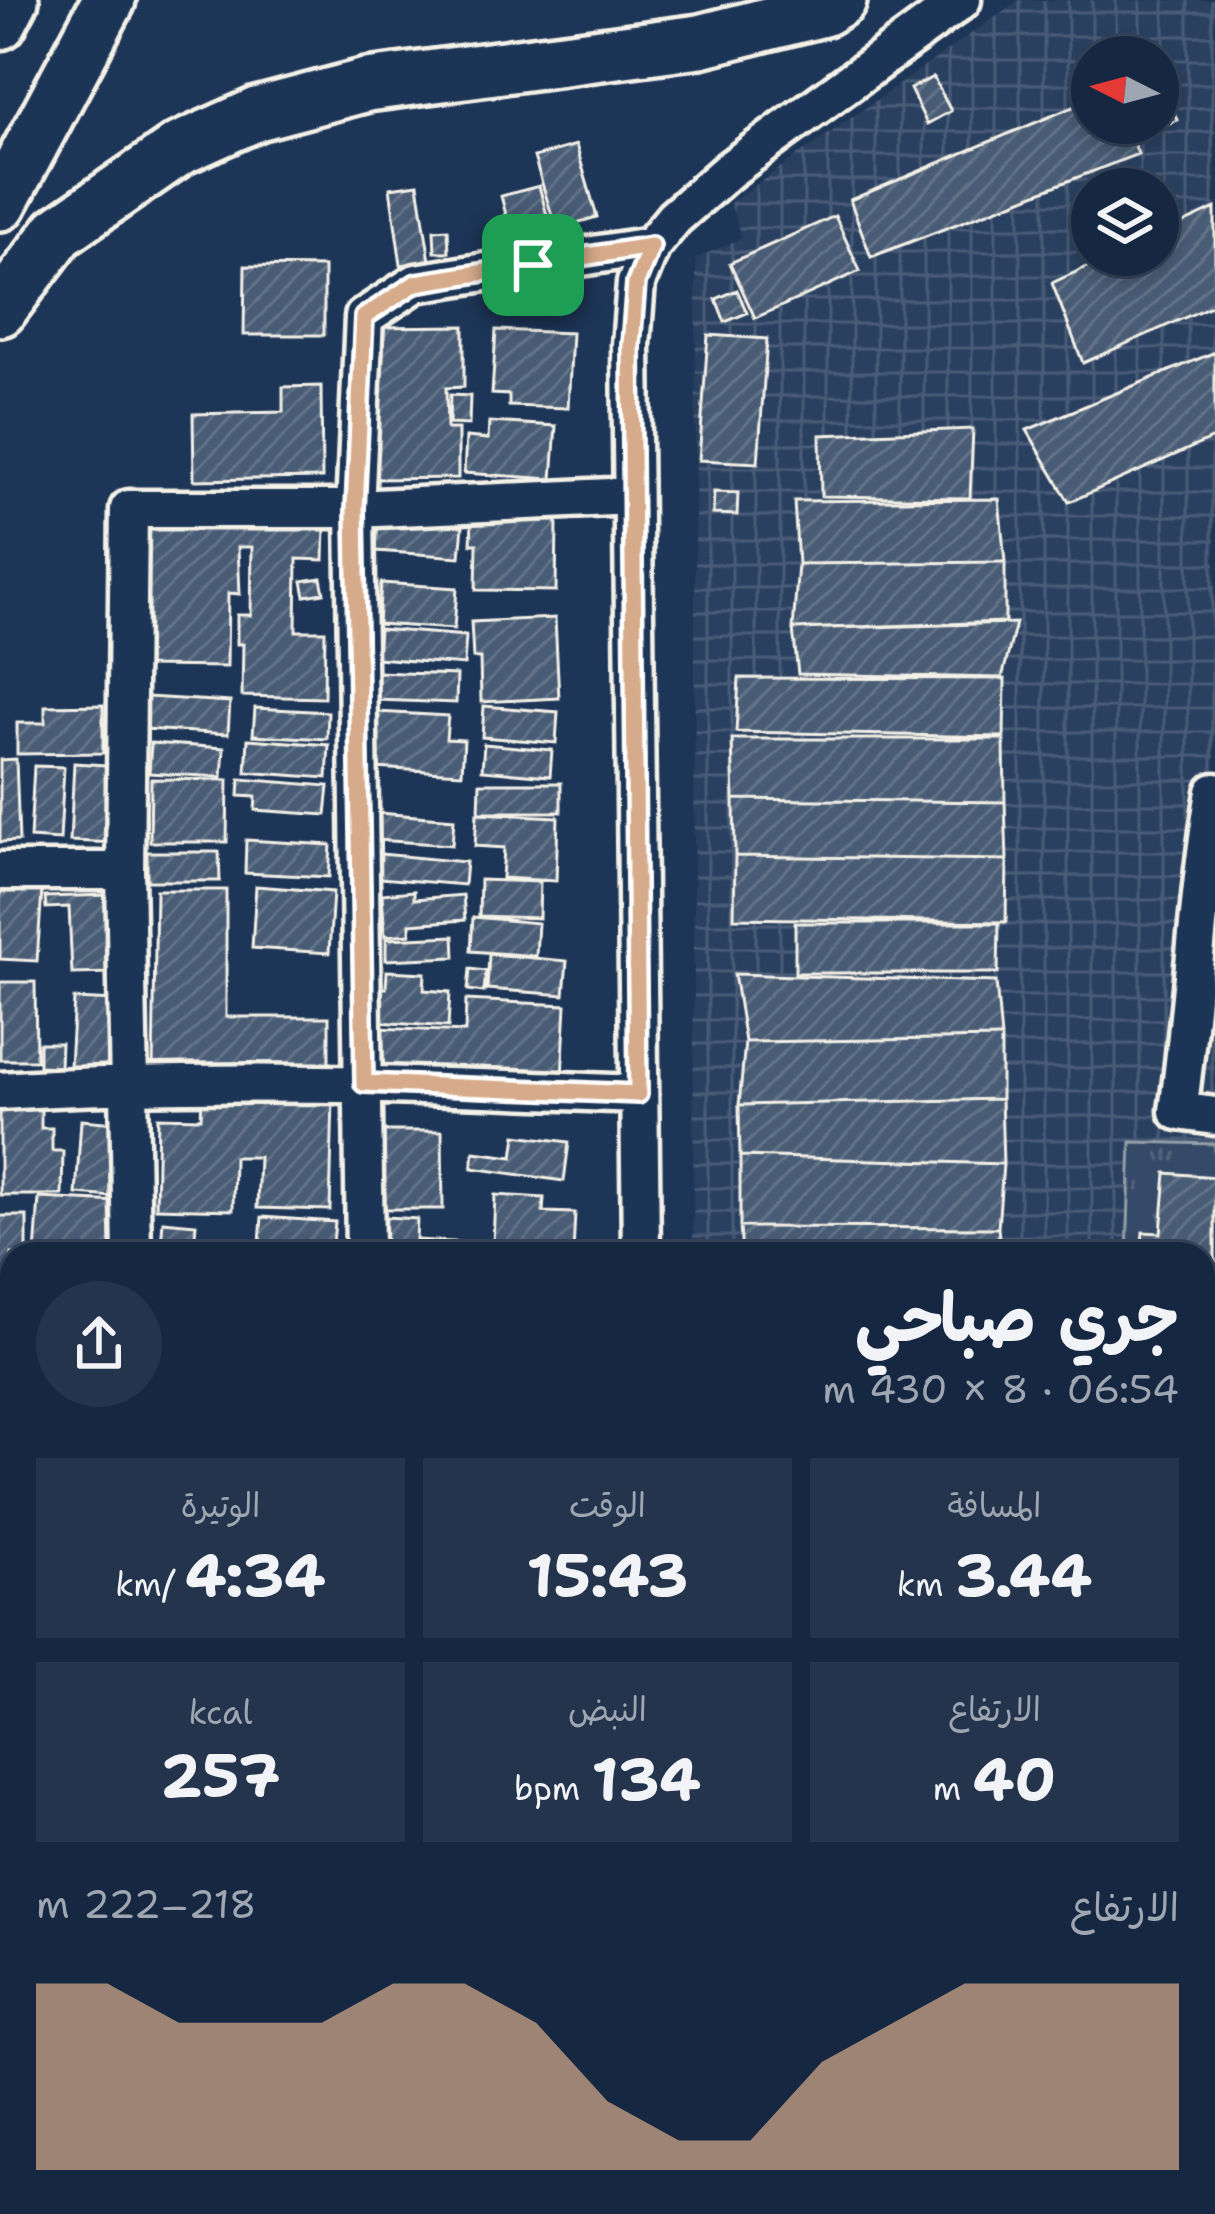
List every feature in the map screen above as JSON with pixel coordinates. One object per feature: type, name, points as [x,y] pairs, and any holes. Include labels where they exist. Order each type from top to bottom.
[{"type":"highway","points":[[0,23],[12,0]]},
{"type":"highway","points":[[0,204],[109,0]]},
{"type":"highway","points":[[0,310],[59,232],[179,149],[257,113],[367,85],[700,40],[823,10],[840,0]]},
{"type":"street","points":[[641,1242],[631,345],[636,283],[651,246],[674,218],[729,170],[962,0]]},
{"type":"street","points":[[365,1242],[355,509],[364,317],[416,283],[651,246]]},
{"type":"street","points":[[132,1242],[125,871],[129,509],[355,509],[632,496]]},
{"type":"street","points":[[1215,792],[1204,856],[1204,1005],[1178,1112],[1215,1117]]},
{"type":"street","points":[[0,871],[125,871]]},
{"type":"street","points":[[0,1091],[130,1083],[364,1083],[638,1094]]},
{"type":"shaded area","points":[[1019,0],[1215,0],[1215,1242],[693,1242],[696,258],[742,238],[730,203]]},
{"type":"green space","points":[[1131,1142],[1215,1144],[1215,1242],[1127,1242]]},
{"type":"building","points":[[933,77],[951,111],[927,124],[910,89]]},
{"type":"building","points":[[1071,108],[1071,144],[1134,144],[1138,154],[1102,168],[1071,168],[1071,180],[871,257],[850,200]]},
{"type":"building","points":[[576,145],[597,217],[556,229],[534,157]]},
{"type":"building","points":[[418,184],[430,261],[401,265],[390,188]]},
{"type":"building","points":[[539,186],[550,226],[512,237],[501,196]]},
{"type":"building","points":[[1215,208],[1215,304],[1083,363],[1052,283],[1071,274],[1179,276],[1179,225]]},
{"type":"building","points":[[835,216],[860,271],[755,318],[730,263]]},
{"type":"building","points":[[448,229],[449,252],[435,252],[434,230]]},
{"type":"building","points":[[245,266],[324,267],[324,335],[244,335]]},
{"type":"building","points":[[737,290],[747,313],[725,322],[716,299]]},
{"type":"building","points":[[464,326],[464,387],[446,388],[447,429],[458,429],[458,478],[374,479],[372,327]]},
{"type":"building","points":[[496,330],[572,333],[568,408],[509,406],[509,395],[492,394]]},
{"type":"building","points":[[708,335],[767,339],[758,463],[699,460]]},
{"type":"building","points":[[1215,352],[1215,437],[1069,502],[1027,430]]},
{"type":"building","points":[[321,386],[322,478],[194,480],[193,414],[283,412],[283,387]]},
{"type":"building","points":[[450,395],[470,396],[469,425],[449,424]]},
{"type":"building","points":[[489,422],[556,426],[552,479],[464,473],[466,437],[488,439]]},
{"type":"building","points":[[973,429],[970,498],[821,496],[820,435]]},
{"type":"building","points":[[714,492],[738,493],[737,515],[713,514]]},
{"type":"building","points":[[999,499],[1005,562],[798,564],[794,501]]},
{"type":"building","points":[[378,520],[463,526],[460,557],[376,551]]},
{"type":"building","points":[[472,520],[557,521],[556,591],[476,590],[477,544],[471,544]]},
{"type":"building","points":[[149,523],[325,526],[324,560],[297,559],[296,631],[325,631],[324,698],[242,696],[243,644],[237,644],[237,615],[251,615],[252,547],[238,547],[240,594],[228,593],[227,667],[147,666]]},
{"type":"building","points":[[1005,562],[1005,622],[793,629],[798,564]]},
{"type":"building","points":[[321,578],[324,593],[305,596],[302,581]]},
{"type":"building","points":[[381,583],[457,588],[454,629],[378,624]]},
{"type":"building","points":[[555,618],[559,698],[481,702],[480,658],[473,658],[471,622]]},
{"type":"building","points":[[1016,623],[1002,678],[798,674],[793,629]]},
{"type":"building","points":[[379,629],[466,636],[464,665],[377,658]]},
{"type":"building","points":[[377,672],[457,675],[456,703],[376,700]]},
{"type":"building","points":[[739,678],[1005,679],[1004,737],[736,732]]},
{"type":"building","points":[[147,697],[230,702],[228,734],[145,729]]},
{"type":"building","points":[[103,705],[103,753],[17,754],[17,723],[45,723],[45,706]]},
{"type":"building","points":[[484,706],[558,712],[556,743],[482,737]]},
{"type":"building","points":[[255,708],[328,712],[327,739],[253,735]]},
{"type":"building","points":[[377,712],[448,716],[446,739],[464,740],[462,773],[374,768]]},
{"type":"building","points":[[248,739],[329,745],[327,778],[246,772]]},
{"type":"building","points":[[732,739],[1004,739],[1005,802],[734,799]]},
{"type":"building","points":[[151,743],[224,748],[222,777],[149,773]]},
{"type":"building","points":[[484,744],[552,750],[550,776],[482,770]]},
{"type":"building","points":[[16,759],[19,841],[0,842],[0,760]]},
{"type":"building","points":[[74,763],[121,766],[117,843],[70,841]]},
{"type":"building","points":[[34,766],[64,767],[60,840],[30,838]]},
{"type":"building","points":[[151,779],[228,780],[227,842],[150,842]]},
{"type":"building","points":[[240,779],[329,786],[326,815],[255,810],[256,797],[239,796]]},
{"type":"building","points":[[480,783],[561,783],[561,812],[479,812]]},
{"type":"building","points":[[734,799],[1005,802],[1007,860],[735,856]]},
{"type":"building","points":[[378,813],[454,819],[452,845],[376,840]]},
{"type":"building","points":[[477,813],[558,817],[556,881],[502,878],[504,848],[475,846]]},
{"type":"building","points":[[246,840],[331,845],[329,877],[245,873]]},
{"type":"building","points":[[147,852],[219,852],[220,881],[147,881]]},
{"type":"building","points":[[381,854],[466,862],[464,885],[379,878]]},
{"type":"building","points":[[735,856],[1007,860],[1006,922],[734,918]]},
{"type":"building","points":[[480,880],[540,882],[539,918],[479,916]]},
{"type":"building","points":[[256,886],[333,892],[329,953],[252,948]]},
{"type":"building","points":[[0,887],[42,890],[37,961],[0,959]]},
{"type":"building","points":[[156,890],[226,890],[226,1017],[329,1017],[329,1068],[153,1068]]},
{"type":"building","points":[[414,891],[414,899],[463,895],[465,920],[410,924],[410,934],[385,936],[382,894]]},
{"type":"building","points":[[110,895],[113,973],[72,974],[69,907],[46,908],[45,897]]},
{"type":"building","points":[[473,917],[538,923],[536,956],[471,951]]},
{"type":"building","points":[[795,923],[999,923],[998,973],[795,973]]},
{"type":"building","points":[[454,936],[455,957],[386,960],[386,939]]},
{"type":"building","points":[[489,954],[567,961],[564,995],[487,989]]},
{"type":"building","points":[[470,969],[486,971],[484,992],[468,990]]},
{"type":"building","points":[[387,971],[425,973],[424,990],[450,992],[448,1027],[379,1022]]},
{"type":"building","points":[[734,974],[996,982],[1001,1038],[745,1042]]},
{"type":"building","points":[[0,982],[35,982],[36,1060],[0,1060]]},
{"type":"building","points":[[74,999],[116,1001],[112,1068],[70,1066]]},
{"type":"building","points":[[466,1000],[566,1005],[562,1077],[377,1069],[379,1028],[465,1032]]},
{"type":"building","points":[[1001,1038],[1001,1099],[739,1105],[745,1042]]},
{"type":"building","points":[[39,1043],[61,1043],[60,1067],[39,1066]]},
{"type":"building","points":[[202,1095],[333,1098],[330,1210],[257,1208],[259,1157],[234,1157],[233,1210],[156,1208],[158,1117],[201,1118]]},
{"type":"building","points":[[1001,1099],[1003,1164],[740,1156],[739,1105]]},
{"type":"building","points":[[0,1105],[41,1105],[41,1128],[52,1128],[52,1151],[63,1151],[62,1195],[0,1195]]},
{"type":"building","points":[[81,1120],[118,1123],[112,1197],[76,1194]]},
{"type":"building","points":[[381,1131],[442,1131],[443,1209],[383,1209]]},
{"type":"building","points":[[516,1135],[569,1142],[564,1181],[472,1168],[474,1152],[513,1157]]},
{"type":"building","points":[[740,1156],[1003,1164],[998,1228],[740,1227]]},
{"type":"building","points":[[1166,1173],[1215,1177],[1215,1242],[1142,1242],[1143,1232],[1161,1233]]},
{"type":"building","points":[[495,1195],[544,1198],[543,1212],[575,1213],[574,1242],[493,1242]]},
{"type":"building","points":[[39,1198],[119,1202],[117,1242],[36,1242]]},
{"type":"building","points":[[0,1216],[27,1216],[27,1242],[0,1242]]},
{"type":"building","points":[[262,1217],[335,1222],[333,1242],[260,1242]]},
{"type":"building","points":[[386,1217],[417,1219],[416,1240],[452,1242],[385,1242]]},
{"type":"building","points":[[163,1221],[196,1224],[194,1242],[161,1242]]},
{"type":"building","points":[[740,1227],[998,1228],[1000,1242],[741,1242]]},
{"type":"route","points":[[651,246],[636,283],[631,345],[638,1094],[364,1083],[355,509],[364,317],[416,283],[533,265],[651,246]]}]
